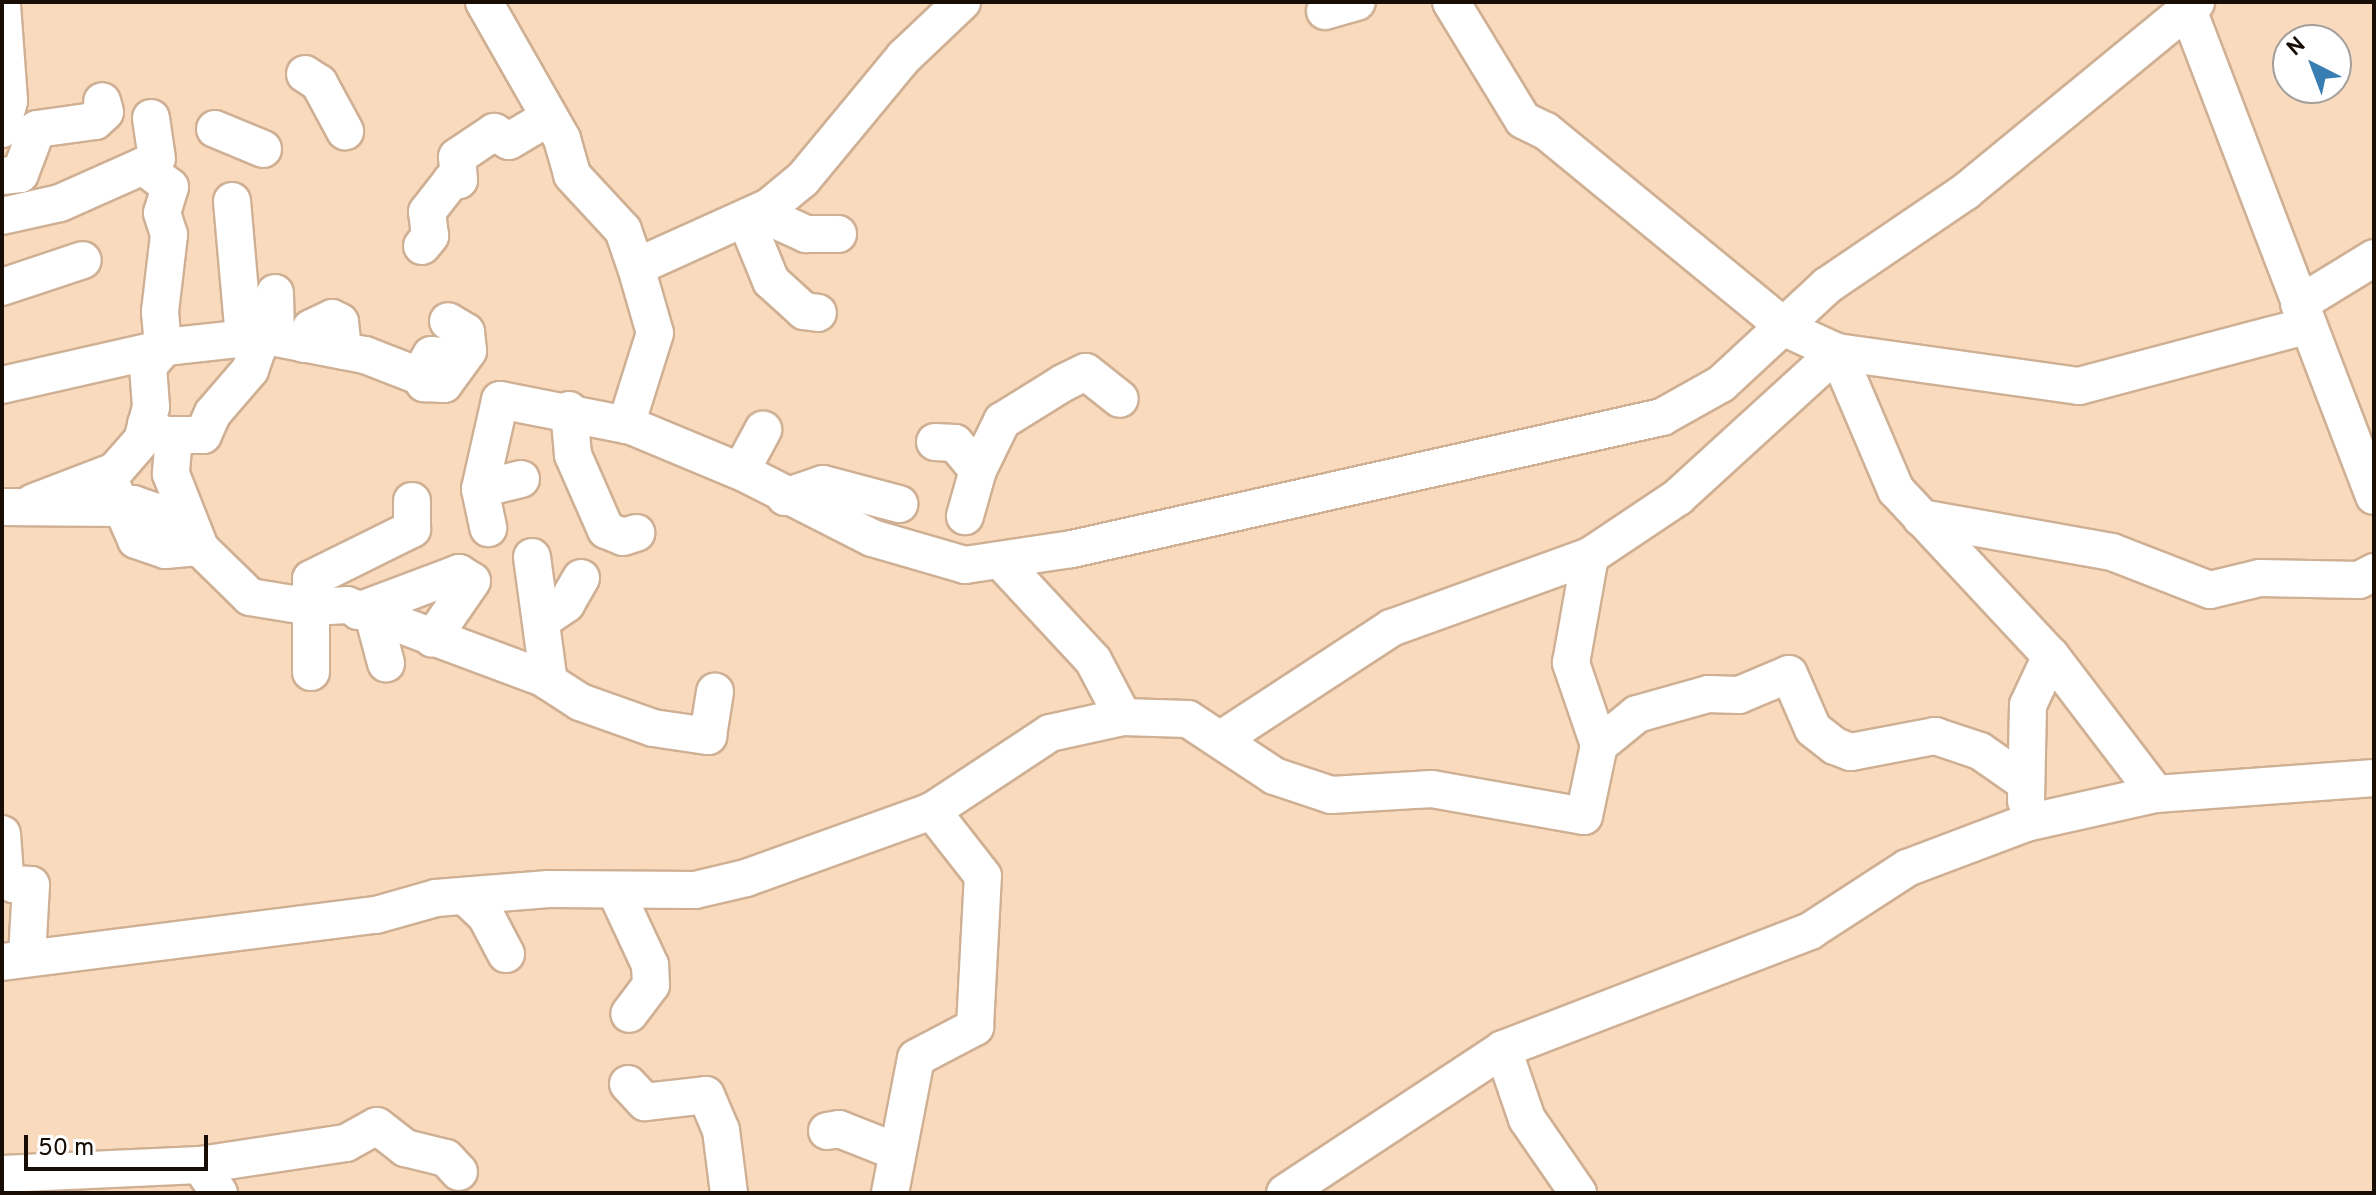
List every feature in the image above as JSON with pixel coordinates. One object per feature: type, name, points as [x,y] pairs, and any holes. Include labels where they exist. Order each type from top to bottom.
[{"type":"street","points":[[484,2],[546,119],[562,139],[572,175],[623,230],[636,267],[655,333],[626,425]]},
{"type":"street","points":[[636,267],[753,216],[803,179],[904,57],[962,2]]},
{"type":"street","points":[[1451,2],[1523,120],[1546,131],[1787,329],[1837,352],[2079,386],[2303,315],[2374,258]]},
{"type":"street","points":[[488,528],[480,489],[500,400],[569,410],[626,425],[741,471],[785,497],[872,538],[945,560],[1001,561],[1662,417],[1721,384],[1787,329],[1828,285],[1909,234],[2066,115],[2190,3],[2303,315],[2374,496]]},
{"type":"street","points":[[2,5],[9,101],[2,129]]},
{"type":"street","points":[[305,74],[319,83],[345,131]]},
{"type":"street","points":[[2,176],[20,174],[37,129],[95,121],[105,112],[102,101]]},
{"type":"street","points":[[151,118],[157,159]]},
{"type":"street","points":[[422,246],[430,236],[427,212],[451,181],[459,180],[457,157],[494,132],[509,141],[546,119]]},
{"type":"street","points":[[215,129],[263,149]]},
{"type":"street","points":[[2,216],[60,203],[143,166],[160,176],[171,200],[162,213],[169,235],[160,312],[163,349],[148,366],[160,430],[171,474],[199,547],[250,597],[366,614],[549,682],[600,711],[687,735],[708,736],[715,692]]},
{"type":"street","points":[[232,201],[269,340]]},
{"type":"street","points":[[753,216],[806,234],[838,234]]},
{"type":"street","points":[[753,216],[771,281],[804,311],[818,313]]},
{"type":"street","points":[[2,287],[83,260]]},
{"type":"street","points":[[15,506],[115,471],[142,440],[160,430],[203,435],[213,413],[250,370],[257,350],[269,340],[275,293]]},
{"type":"street","points":[[2,385],[163,349],[269,340],[343,351],[419,376],[431,355],[463,357],[466,332],[448,321]]},
{"type":"street","points":[[1837,352],[1896,490],[2051,656],[2156,794]]},
{"type":"street","points":[[1223,738],[1391,628],[1590,556],[1678,497],[1837,352]]},
{"type":"street","points":[[945,560],[965,516],[978,470],[1002,421],[1086,372],[1120,399]]},
{"type":"street","points":[[569,410],[573,455],[606,530],[623,537],[636,533]]},
{"type":"street","points":[[741,471],[763,430]]},
{"type":"street","points":[[935,442],[955,443],[978,470]]},
{"type":"street","points":[[115,471],[114,490],[136,540],[165,550],[199,547]]},
{"type":"street","points":[[480,489],[521,479]]},
{"type":"street","points":[[785,497],[823,484],[899,504]]},
{"type":"street","points":[[965,516],[988,512],[999,500]]},
{"type":"street","points":[[311,672],[311,579],[412,529],[412,501]]},
{"type":"street","points":[[15,506],[122,508]]},
{"type":"street","points":[[1921,518],[2112,552],[2210,590],[2260,578],[2359,580],[2374,572]]},
{"type":"street","points":[[2,834],[5,875],[13,884],[31,885],[31,903],[15,960],[309,911],[549,889],[616,892],[695,890],[746,878],[932,811],[1050,733],[1123,717],[1188,719],[1223,738],[1274,776],[1331,795],[1432,789],[1584,816],[1599,745],[1571,663],[1590,556]]},
{"type":"street","points":[[532,557],[544,619],[549,682]]},
{"type":"street","points":[[1001,561],[1093,660],[1123,717]]},
{"type":"street","points":[[366,614],[459,573],[472,581],[432,639]]},
{"type":"street","points":[[544,619],[566,604],[581,578]]},
{"type":"street","points":[[366,614],[386,663]]},
{"type":"street","points":[[2026,823],[2023,781],[2028,705],[2051,656]]},
{"type":"street","points":[[1599,745],[1637,714],[1708,694],[1739,695],[1789,674],[1813,729],[1835,746],[1851,752],[1935,736],[1980,751],[2023,781]]},
{"type":"street","points":[[1285,1193],[1503,1049],[1810,931],[1907,868],[2026,823],[2156,794],[2374,778]]},
{"type":"street","points":[[890,1193],[895,1151],[916,1058],[975,1027],[983,876],[932,811]]},
{"type":"street","points":[[616,892],[650,965],[651,985],[629,1014]]},
{"type":"street","points":[[465,896],[486,916],[506,954]]},
{"type":"street","points":[[31,903],[82,949]]},
{"type":"street","points":[[1503,1049],[1527,1119],[1578,1193]]},
{"type":"street","points":[[628,1084],[645,1102],[706,1095],[719,1119],[729,1193]]},
{"type":"street","points":[[2,1174],[209,1179],[346,1143],[377,1126],[405,1148],[446,1158],[459,1172]]},
{"type":"street","points":[[827,1131],[839,1129],[895,1151]]}]
